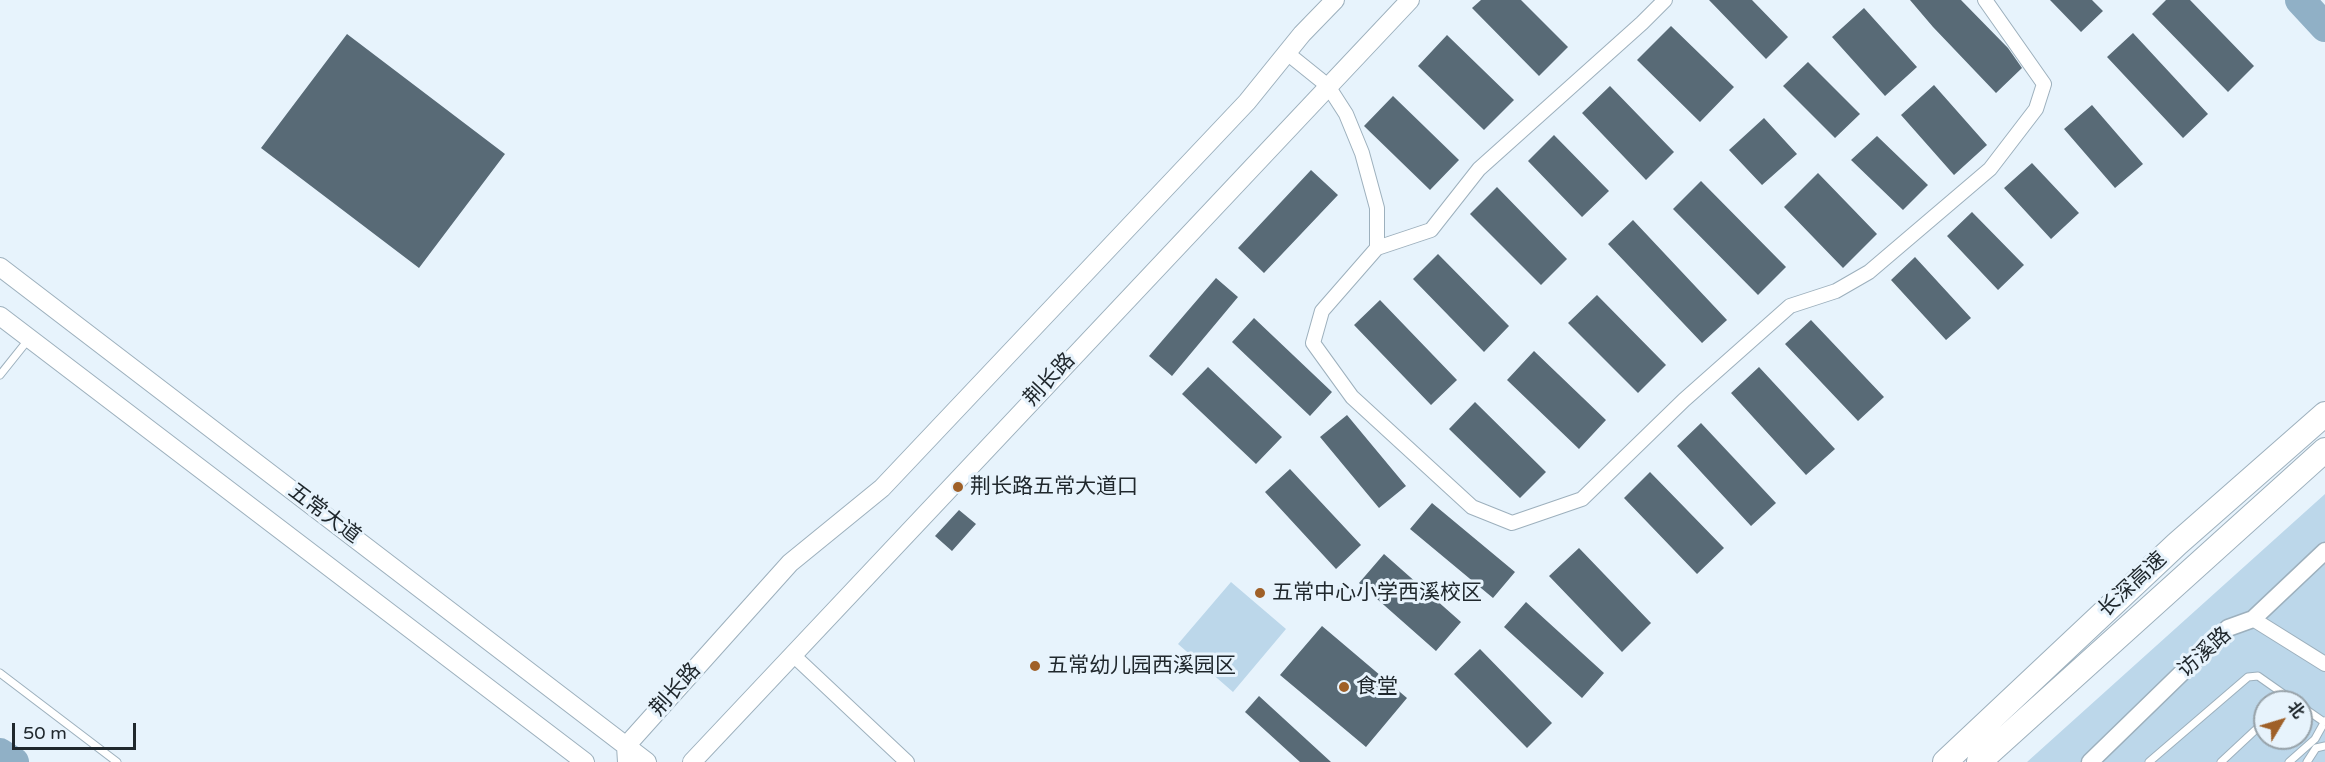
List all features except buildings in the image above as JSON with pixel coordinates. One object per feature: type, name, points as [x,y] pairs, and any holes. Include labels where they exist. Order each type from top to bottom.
[{"type":"highway","name":"长深高速","points":[[1945,762],[2177,544],[2325,414]]},
{"type":"highway","name":"长深高速","points":[[1978,762],[2325,450]]},
{"type":"main road","name":"荆长路","points":[[627,754],[790,563],[882,488],[1239,110],[1335,0]]},
{"type":"main road","name":"荆长路","points":[[692,762],[1410,0]]},
{"type":"main road","name":"五常大道","points":[[0,267],[627,754],[647,762]]},
{"type":"main road","name":"五常大道","points":[[0,316],[585,762]]},
{"type":"street","points":[[1665,0],[1479,170],[1431,230],[1377,248],[1322,311],[1313,343],[1352,397],[1472,507],[1512,523],[1582,499],[1684,400],[1790,306],[1836,291],[1869,272],[1990,169],[2036,109],[2044,84],[1984,0]]},
{"type":"street","points":[[1287,53],[1328,86],[1346,114],[1362,153],[1377,208],[1377,248]]},
{"type":"street","name":"访溪路","points":[[2090,762],[2228,628],[2253,618],[2325,550]]},
{"type":"street","points":[[2253,618],[2325,664]]},
{"type":"street","points":[[792,654],[907,762]]},
{"type":"lane","points":[[0,375],[29,338]]},
{"type":"lane","points":[[0,673],[117,762]]},
{"type":"lane","points":[[2149,762],[2248,677],[2258,676],[2276,690]]},
{"type":"lane","points":[[2289,762],[2315,739],[2325,722]]},
{"type":"lane","points":[[2221,762],[2253,732]]},
{"type":"lane","points":[[2307,762],[2316,748],[2325,746]]},
{"type":"shaded area","points":[[2325,494],[2325,762],[2027,762]]},
{"type":"shaded area","points":[[1231,582],[1286,629],[1233,692],[1178,644]]},
{"type":"waterway","points":[[2300,0],[2325,27]]},
{"type":"waterway","points":[[0,753],[14,762]]},
{"type":"place","name":"荆长路五常大道口","points":[[958,487]]},
{"type":"place","name":"五常中心小学西溪校区","points":[[1260,593]]},
{"type":"place","name":"五常幼儿园西溪园区","points":[[1035,666]]},
{"type":"place","name":"食堂","points":[[1344,687]]}]
